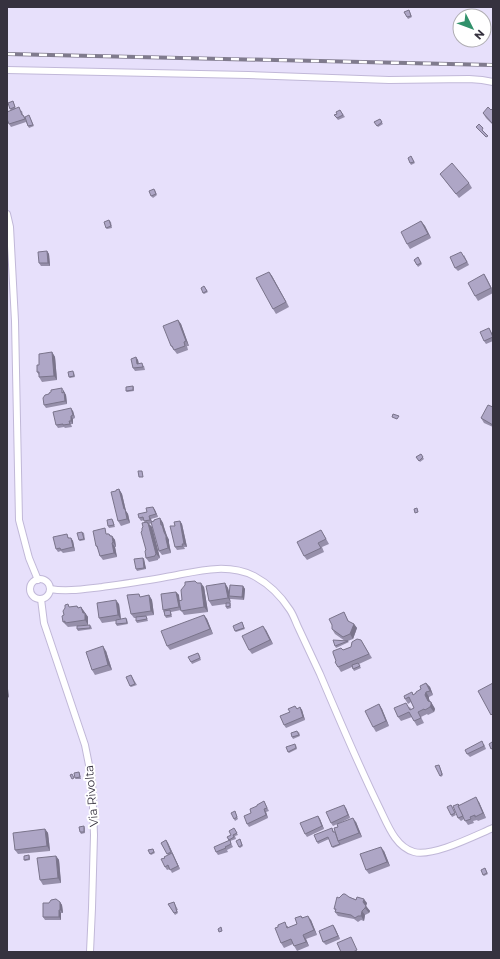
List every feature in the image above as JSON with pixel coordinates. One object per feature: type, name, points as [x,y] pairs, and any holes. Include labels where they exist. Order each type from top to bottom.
[{"type":"street","points":[[7,70],[248,75],[389,80],[470,79],[493,82]]},
{"type":"street","points":[[7,214],[10,226],[15,321],[19,520],[29,558],[38,580]]},
{"type":"street","points":[[50,589],[74,590],[140,582],[204,570],[218,569],[242,571],[254,576],[275,590],[290,610],[307,645],[366,780],[398,842],[405,848],[414,852],[424,853],[442,849],[493,828]]},
{"type":"street","points":[[38,580],[41,580],[48,584],[50,589],[47,596],[41,599],[35,597],[31,592],[31,586],[38,580]]},
{"type":"street","name":"Via Rivolta","points":[[41,599],[44,623],[85,745],[92,780],[94,835],[90,952]]},
{"type":"building","points":[[409,10],[411,16],[407,17],[404,12]]},
{"type":"building","points":[[13,101],[15,107],[10,109],[8,103]]},
{"type":"building","points":[[19,107],[25,119],[9,124],[7,112]]},
{"type":"building","points":[[488,107],[491,110],[493,108],[492,123],[483,113]]},
{"type":"building","points":[[340,110],[343,115],[337,118],[334,115]]},
{"type":"building","points":[[29,115],[33,125],[28,126],[25,117]]},
{"type":"building","points":[[380,119],[382,122],[377,126],[374,122]]},
{"type":"building","points":[[479,124],[488,136],[486,137],[476,127]]},
{"type":"building","points":[[411,156],[414,162],[410,163],[408,158]]},
{"type":"building","points":[[452,163],[469,183],[456,194],[440,174]]},
{"type":"building","points":[[154,189],[156,194],[151,196],[149,191]]},
{"type":"building","points":[[109,220],[111,226],[106,228],[104,222]]},
{"type":"building","points":[[421,221],[428,234],[407,244],[401,232]]},
{"type":"building","points":[[47,251],[48,263],[39,263],[38,252]]},
{"type":"building","points":[[461,252],[467,262],[455,268],[450,257]]},
{"type":"building","points":[[418,257],[421,263],[417,265],[414,260]]},
{"type":"building","points":[[269,272],[286,302],[273,309],[256,278]]},
{"type":"building","points":[[484,274],[491,288],[475,296],[468,283]]},
{"type":"building","points":[[204,286],[207,291],[203,293],[201,288]]},
{"type":"building","points":[[178,320],[186,341],[184,342],[185,346],[174,350],[163,326]]},
{"type":"building","points":[[489,328],[493,337],[484,341],[480,332]]},
{"type":"building","points":[[52,352],[54,376],[39,377],[37,365],[39,365],[39,354]]},
{"type":"building","points":[[136,357],[137,364],[142,363],[143,367],[133,368],[131,359]]},
{"type":"building","points":[[73,371],[74,376],[69,377],[68,372]]},
{"type":"building","points":[[133,386],[133,390],[126,391],[126,387]]},
{"type":"building","points":[[62,388],[65,401],[44,405],[43,398],[45,395],[49,394],[51,390]]},
{"type":"building","points":[[488,405],[493,407],[493,425],[481,418]]},
{"type":"building","points":[[71,408],[73,415],[71,416],[71,421],[69,421],[70,424],[56,425],[53,412]]},
{"type":"building","points":[[393,414],[399,416],[397,419],[392,417]]},
{"type":"building","points":[[421,454],[423,457],[419,461],[416,457]]},
{"type":"building","points":[[138,471],[142,471],[143,477],[139,477]]},
{"type":"building","points":[[119,489],[127,519],[118,521],[111,492]]},
{"type":"building","points":[[153,507],[156,514],[149,516],[150,520],[144,521],[143,517],[139,518],[138,514],[147,512],[146,508]]},
{"type":"building","points":[[417,508],[418,512],[415,513],[414,509]]},
{"type":"building","points":[[160,518],[168,548],[159,551],[151,522]]},
{"type":"building","points":[[112,519],[114,525],[108,526],[107,520]]},
{"type":"building","points":[[180,521],[184,544],[182,544],[183,546],[175,547],[170,526],[175,526],[174,522]]},
{"type":"building","points":[[147,522],[156,554],[155,556],[146,558],[146,550],[141,532],[143,527],[142,523]]},
{"type":"building","points":[[105,528],[106,534],[112,536],[114,553],[100,556],[93,531]]},
{"type":"building","points":[[321,530],[326,539],[318,543],[321,548],[304,556],[297,542]]},
{"type":"building","points":[[82,532],[84,539],[79,540],[77,533]]},
{"type":"building","points":[[67,534],[68,538],[71,538],[73,547],[61,550],[60,548],[56,549],[53,537]]},
{"type":"building","points":[[143,558],[144,568],[136,569],[134,559]]},
{"type":"building","points":[[195,581],[197,583],[201,583],[204,607],[181,611],[179,601],[182,600],[181,590],[185,585],[185,582]]},
{"type":"building","points":[[225,583],[228,598],[209,601],[206,586]]},
{"type":"building","points":[[230,585],[243,586],[242,597],[229,596]]},
{"type":"building","points":[[176,592],[179,607],[163,610],[161,594]]},
{"type":"building","points":[[139,594],[140,597],[149,595],[151,611],[131,614],[127,595]]},
{"type":"building","points":[[116,600],[118,615],[99,618],[97,603]]},
{"type":"building","points":[[226,603],[230,603],[230,606],[226,607]]},
{"type":"building","points":[[68,604],[69,607],[81,607],[83,613],[85,613],[85,620],[63,622],[63,611],[65,605]]},
{"type":"building","points":[[170,610],[171,615],[165,616],[164,611]]},
{"type":"building","points":[[344,612],[348,621],[354,624],[350,634],[343,637],[332,629],[329,619]]},
{"type":"building","points":[[204,615],[210,629],[167,646],[161,631]]},
{"type":"building","points":[[146,616],[147,619],[136,621],[136,617]]},
{"type":"building","points":[[126,618],[127,623],[116,624],[116,620]]},
{"type":"building","points":[[242,622],[244,628],[235,631],[233,626]]},
{"type":"building","points":[[90,625],[90,628],[77,629],[77,626]]},
{"type":"building","points":[[263,626],[270,640],[249,650],[242,636]]},
{"type":"building","points":[[357,639],[361,640],[369,654],[338,667],[335,662],[333,651],[351,647],[352,642]]},
{"type":"building","points":[[333,640],[348,641],[335,646]]},
{"type":"building","points":[[103,646],[108,665],[92,670],[86,652]]},
{"type":"building","points":[[198,653],[200,658],[191,662],[188,657]]},
{"type":"building","points":[[358,663],[360,666],[353,669],[352,665]]},
{"type":"building","points":[[131,675],[135,684],[130,686],[126,677]]},
{"type":"building","points":[[426,683],[430,691],[426,692],[425,695],[428,701],[431,702],[431,705],[425,710],[424,709],[418,712],[421,718],[414,721],[409,712],[398,717],[394,708],[406,703],[410,710],[414,708],[409,697],[405,699],[404,696],[412,692],[413,695],[421,689],[420,686]]},
{"type":"building","points":[[493,683],[493,713],[491,715],[478,691]]},
{"type":"building","points":[[379,704],[386,721],[373,727],[365,711]]},
{"type":"building","points":[[295,706],[297,709],[300,707],[303,717],[284,725],[280,716],[290,712],[288,709]]},
{"type":"building","points":[[297,731],[299,735],[292,737],[291,733]]},
{"type":"building","points":[[482,741],[484,746],[467,754],[465,750]]},
{"type":"building","points":[[492,742],[493,748],[491,749],[489,744]]},
{"type":"building","points":[[295,744],[296,748],[288,752],[286,747]]},
{"type":"building","points":[[439,765],[442,774],[440,776],[435,766]]},
{"type":"building","points":[[79,772],[80,777],[75,778],[74,773]]},
{"type":"building","points":[[476,797],[483,813],[475,817],[475,815],[470,817],[471,819],[465,821],[458,806]]},
{"type":"building","points":[[264,801],[267,808],[264,809],[266,815],[247,824],[244,816],[251,813],[250,809]]},
{"type":"building","points":[[458,804],[463,816],[458,818],[453,806]]},
{"type":"building","points":[[344,805],[348,815],[331,823],[326,812]]},
{"type":"building","points":[[451,805],[455,813],[451,815],[447,807]]},
{"type":"building","points":[[235,811],[237,817],[234,819],[231,813]]},
{"type":"building","points":[[318,816],[322,826],[305,834],[300,823]]},
{"type":"building","points":[[353,818],[359,833],[338,841],[334,828],[338,827],[337,824]]},
{"type":"building","points":[[84,826],[84,832],[80,832],[79,827]]},
{"type":"building","points":[[234,828],[237,833],[229,840],[227,837],[231,835],[229,831]]},
{"type":"building","points":[[332,828],[340,844],[332,847],[328,837],[317,842],[314,835]]},
{"type":"building","points":[[45,829],[47,846],[15,850],[13,833]]},
{"type":"building","points":[[240,839],[242,845],[239,847],[236,841]]},
{"type":"building","points":[[166,840],[171,852],[167,854],[161,843]]},
{"type":"building","points":[[230,840],[231,844],[216,852],[214,847]]},
{"type":"building","points":[[381,847],[387,862],[366,870],[360,854]]},
{"type":"building","points":[[153,849],[154,852],[150,854],[148,850]]},
{"type":"building","points":[[172,853],[178,866],[170,870],[168,865],[165,867],[161,859]]},
{"type":"building","points":[[29,855],[29,859],[24,860],[24,856]]},
{"type":"building","points":[[56,856],[58,878],[40,880],[37,858]]},
{"type":"building","points":[[485,868],[487,873],[483,875],[481,870]]},
{"type":"building","points":[[343,894],[356,900],[357,897],[364,899],[363,902],[366,906],[362,911],[361,916],[355,918],[351,915],[335,912],[336,909],[334,909],[337,897],[339,898]]},
{"type":"building","points":[[56,899],[60,902],[59,917],[43,917],[43,903],[49,903],[51,900]]},
{"type":"building","points":[[174,902],[177,912],[174,913],[168,904]]},
{"type":"building","points":[[301,916],[302,918],[308,916],[314,930],[303,935],[306,942],[294,946],[291,939],[281,943],[275,928],[285,922],[287,928],[297,924],[295,918]]},
{"type":"building","points":[[333,925],[338,936],[323,942],[319,931]]},
{"type":"building","points":[[221,927],[222,931],[219,932],[218,929]]},
{"type":"building","points":[[351,937],[357,950],[353,952],[341,952],[337,943]]},
{"type":"railway","points":[[7,54],[493,65]]}]
